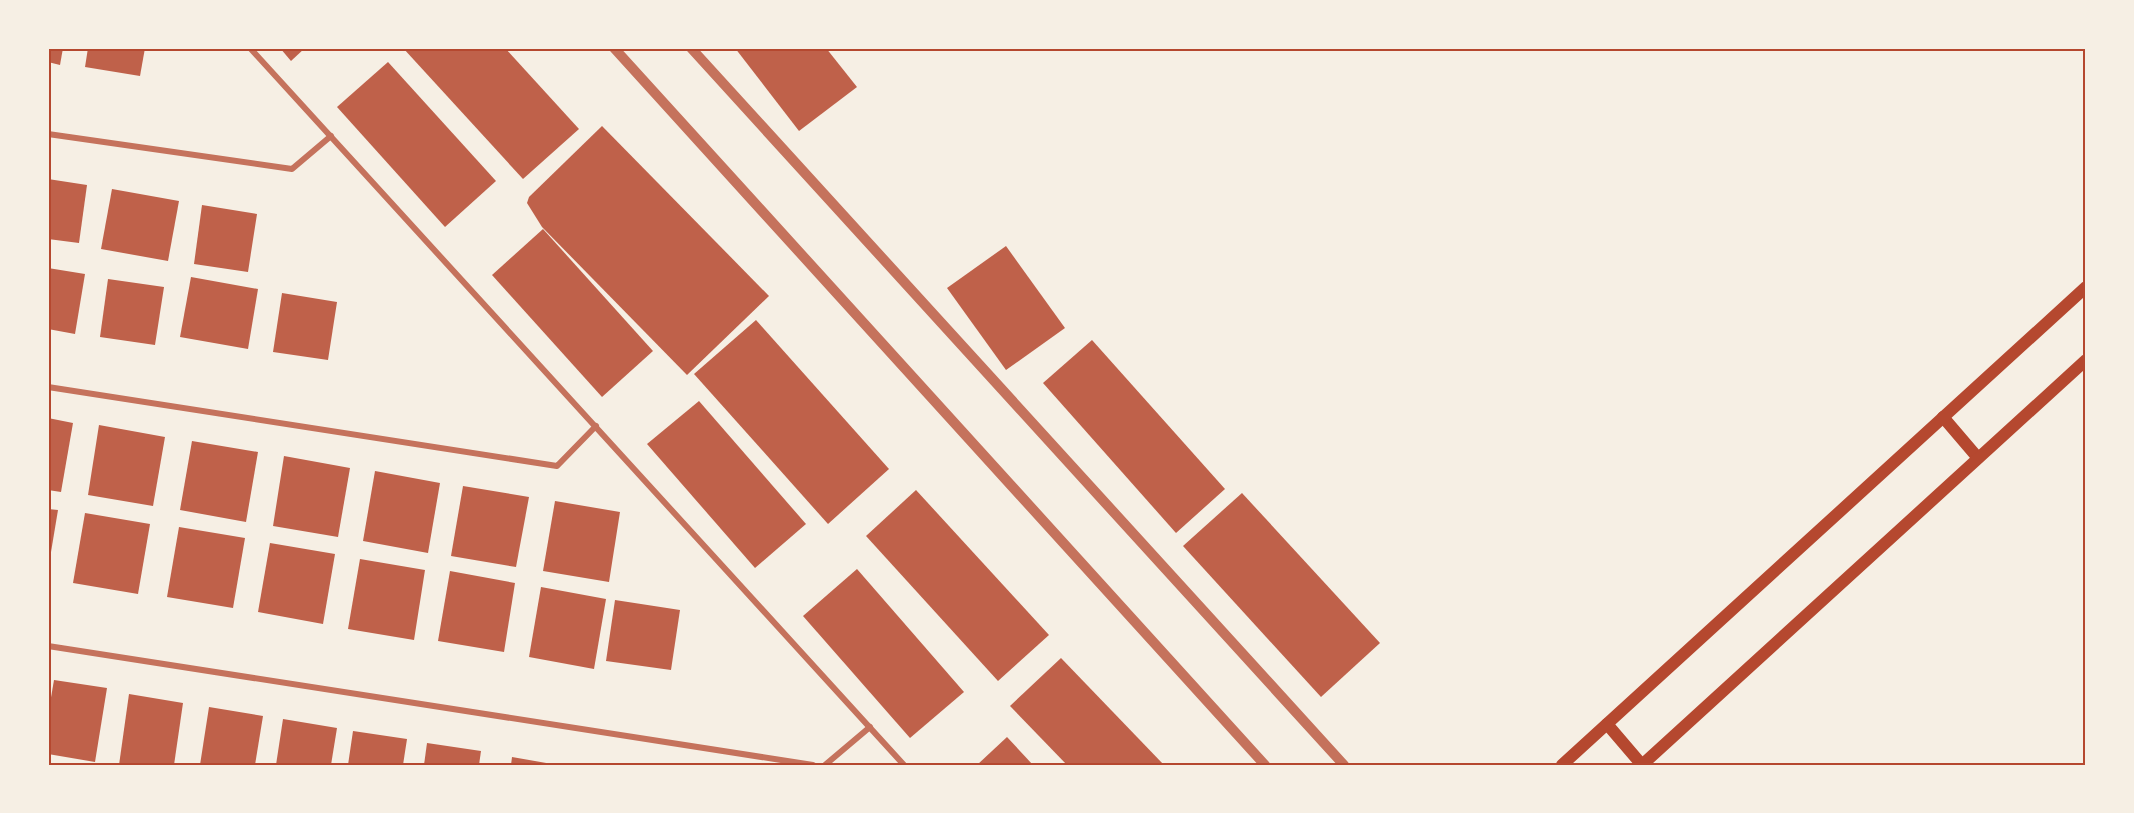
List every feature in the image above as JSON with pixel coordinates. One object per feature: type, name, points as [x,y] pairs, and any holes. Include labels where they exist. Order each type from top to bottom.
[{"type":"main road","points":[[1562,765],[2086,287]]},
{"type":"main road","points":[[1606,724],[1642,765],[2086,360]]},
{"type":"main road","points":[[1943,417],[1978,458]]},
{"type":"street","points":[[250,48],[904,765]]},
{"type":"street","points":[[614,48],[1265,765]]},
{"type":"street","points":[[691,48],[1344,765]]},
{"type":"street","points":[[48,134],[292,169],[331,136]]},
{"type":"street","points":[[48,387],[557,466],[596,426]]},
{"type":"street","points":[[48,646],[813,765]]},
{"type":"street","points":[[825,765],[870,727]]},
{"type":"building","points":[[48,48],[63,48],[60,65],[48,62]]},
{"type":"building","points":[[88,48],[145,48],[140,76],[85,67]]},
{"type":"building","points":[[280,48],[305,48],[291,61]]},
{"type":"building","points":[[403,48],[505,48],[579,129],[523,179]]},
{"type":"building","points":[[735,48],[826,48],[857,87],[799,131]]},
{"type":"building","points":[[388,62],[496,181],[445,227],[337,107]]},
{"type":"building","points":[[602,126],[769,296],[687,375],[542,227],[527,203],[529,197]]},
{"type":"building","points":[[48,179],[87,185],[79,243],[48,239]]},
{"type":"building","points":[[112,189],[179,201],[168,261],[101,249]]},
{"type":"building","points":[[202,205],[257,214],[248,272],[194,264]]},
{"type":"building","points":[[543,229],[653,351],[602,397],[492,275]]},
{"type":"building","points":[[1006,246],[1065,328],[1006,370],[947,288]]},
{"type":"building","points":[[48,268],[85,274],[75,334],[48,329]]},
{"type":"building","points":[[191,277],[258,289],[248,349],[180,337]]},
{"type":"building","points":[[108,279],[164,287],[155,345],[100,337]]},
{"type":"building","points":[[282,293],[337,302],[328,360],[273,352]]},
{"type":"building","points":[[756,320],[889,469],[828,524],[694,374]]},
{"type":"building","points":[[1092,340],[1225,489],[1176,533],[1043,383]]},
{"type":"building","points":[[699,401],[806,524],[755,568],[647,444]]},
{"type":"building","points":[[48,418],[73,423],[61,492],[48,490]]},
{"type":"building","points":[[99,425],[165,437],[153,506],[88,495]]},
{"type":"building","points":[[192,441],[258,452],[246,522],[180,510]]},
{"type":"building","points":[[284,456],[350,468],[338,537],[273,526]]},
{"type":"building","points":[[375,471],[440,483],[428,553],[363,541]]},
{"type":"building","points":[[463,486],[529,497],[516,567],[451,556]]},
{"type":"building","points":[[916,490],[1049,635],[998,681],[866,536]]},
{"type":"building","points":[[1242,493],[1380,643],[1321,697],[1183,546]]},
{"type":"building","points":[[555,501],[620,512],[609,582],[543,571]]},
{"type":"building","points":[[48,509],[58,510],[49,564],[48,564]]},
{"type":"building","points":[[85,513],[150,524],[138,594],[73,583]]},
{"type":"building","points":[[179,527],[245,538],[233,608],[167,597]]},
{"type":"building","points":[[270,543],[335,554],[323,624],[258,612]]},
{"type":"building","points":[[360,559],[425,570],[414,640],[348,629]]},
{"type":"building","points":[[857,569],[964,692],[910,738],[803,616]]},
{"type":"building","points":[[450,571],[515,583],[504,652],[438,641]]},
{"type":"building","points":[[541,587],[606,599],[594,669],[529,657]]},
{"type":"building","points":[[615,600],[680,610],[671,670],[606,661]]},
{"type":"building","points":[[1061,658],[1164,765],[1067,765],[1010,706]]},
{"type":"building","points":[[54,680],[107,688],[95,762],[48,754],[48,715]]},
{"type":"building","points":[[129,694],[183,703],[174,765],[119,765]]},
{"type":"building","points":[[209,707],[263,716],[255,765],[200,765]]},
{"type":"building","points":[[283,719],[337,728],[331,765],[276,765]]},
{"type":"building","points":[[353,731],[407,739],[403,765],[348,765]]},
{"type":"building","points":[[1007,737],[1033,765],[977,765]]},
{"type":"building","points":[[427,743],[481,751],[479,765],[424,765]]},
{"type":"building","points":[[512,757],[552,764],[552,765],[511,765]]}]
